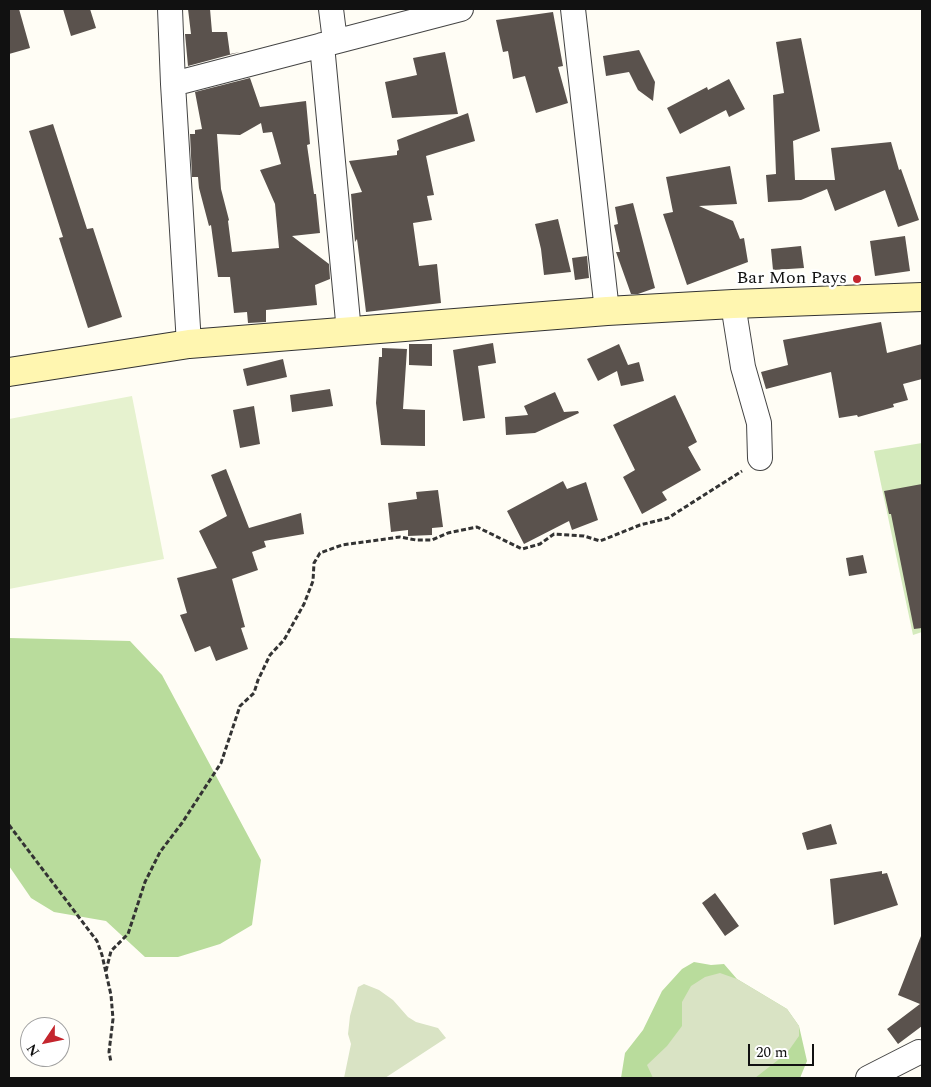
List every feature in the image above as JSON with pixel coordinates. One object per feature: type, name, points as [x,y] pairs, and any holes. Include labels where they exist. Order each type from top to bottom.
[{"type":"main road","points":[[9,372],[189,344],[607,311],[922,297]]},
{"type":"street","points":[[170,9],[172,84],[189,344]]},
{"type":"street","points":[[331,9],[328,43],[349,332]]},
{"type":"street","points":[[172,84],[461,9]]},
{"type":"street","points":[[573,9],[607,311]]},
{"type":"street","points":[[733,304],[743,367],[759,423],[760,458]]},
{"type":"street","points":[[868,1078],[919,1052]]},
{"type":"path","points":[[106,971],[111,951],[128,934],[145,882],[160,852],[182,823],[221,763],[240,706],[254,693],[270,655],[284,640],[304,604],[313,581],[314,563],[320,553],[342,545],[400,537],[432,540],[455,531],[477,528],[522,549],[540,544],[554,534],[584,536],[600,541],[640,525],[668,518],[760,458]]},
{"type":"path","points":[[9,825],[97,941],[111,995],[113,1019],[109,1052],[111,1062]]},
{"type":"green space","points":[[132,396],[164,559],[9,589],[9,419]]},
{"type":"green space","points":[[922,443],[922,632],[913,635],[874,451]]},
{"type":"green space","points":[[9,638],[130,641],[162,675],[261,860],[252,925],[220,944],[178,957],[145,957],[106,921],[54,912],[31,898],[9,866]]},
{"type":"green space","points":[[694,962],[711,965],[724,964],[737,979],[787,1009],[799,1026],[807,1061],[800,1078],[621,1078],[625,1053],[643,1030],[662,991],[682,969]]},
{"type":"green space","points":[[720,973],[737,979],[787,1009],[799,1026],[799,1036],[787,1053],[755,1078],[653,1078],[647,1065],[667,1046],[682,1026],[682,1002],[691,986],[705,977]]},
{"type":"green space","points":[[364,984],[379,990],[393,1000],[408,1017],[416,1022],[438,1028],[446,1038],[385,1078],[344,1078],[351,1044],[348,1034],[350,1016],[358,987]]},
{"type":"building","points":[[9,9],[19,9],[30,48],[9,54]]},
{"type":"building","points":[[63,9],[90,9],[96,28],[71,36]]},
{"type":"building","points":[[188,9],[210,9],[212,32],[227,32],[230,54],[240,52],[188,66],[185,34],[191,34]]},
{"type":"building","points":[[553,12],[563,66],[558,67],[568,103],[536,113],[525,76],[513,79],[508,51],[503,52],[496,20]]},
{"type":"building","points":[[801,38],[820,131],[793,141],[795,180],[835,180],[831,148],[891,142],[899,170],[901,169],[919,220],[898,227],[885,190],[835,211],[827,189],[801,200],[768,202],[766,175],[776,174],[773,95],[784,93],[776,42]]},
{"type":"building","points":[[639,50],[655,82],[653,101],[638,90],[629,72],[606,76],[603,56]]},
{"type":"building","points":[[445,52],[458,114],[392,118],[385,82],[417,75],[413,58]]},
{"type":"building","points":[[250,78],[260,107],[306,101],[310,144],[307,145],[314,194],[316,194],[320,233],[292,236],[329,264],[330,279],[315,285],[317,305],[266,310],[266,322],[248,323],[247,312],[234,313],[230,277],[218,277],[211,225],[209,226],[198,177],[192,177],[190,134],[195,134],[195,130],[202,129],[195,92]],"holes":[[[261,123],[263,133],[272,132],[281,164],[260,170],[275,204],[279,248],[232,252],[229,220],[221,189],[217,134],[240,135]]]},
{"type":"building","points":[[729,79],[745,109],[729,117],[726,110],[680,134],[667,108],[707,87],[708,90]]},
{"type":"building","points":[[468,113],[475,141],[426,156],[434,195],[427,196],[432,220],[413,223],[419,266],[437,264],[441,303],[366,312],[357,239],[355,242],[351,194],[362,192],[349,161],[397,155],[399,150],[397,140]]},
{"type":"building","points":[[53,124],[87,229],[93,228],[122,317],[88,328],[59,238],[63,237],[29,131]]},
{"type":"building","points":[[730,166],[737,204],[699,206],[733,221],[740,239],[744,238],[748,262],[687,285],[663,214],[673,212],[666,177]]},
{"type":"building","points":[[633,203],[655,288],[638,294],[631,294],[616,252],[620,252],[614,225],[618,224],[615,207]]},
{"type":"building","points":[[558,219],[571,272],[544,275],[541,249],[535,224]]},
{"type":"building","points":[[905,236],[910,271],[875,276],[870,241]]},
{"type":"building","points":[[801,246],[804,268],[773,270],[771,249]]},
{"type":"building","points":[[587,256],[589,278],[575,280],[572,258]]},
{"type":"building","points":[[881,322],[887,353],[922,344],[922,379],[903,384],[908,400],[893,404],[894,407],[858,417],[857,415],[839,418],[831,372],[766,389],[761,372],[788,365],[783,340]]},
{"type":"building","points":[[493,343],[496,363],[478,366],[485,418],[463,421],[453,350]]},
{"type":"building","points":[[409,344],[432,344],[432,366],[409,365]]},
{"type":"building","points":[[619,344],[628,365],[639,362],[644,381],[621,386],[617,371],[598,381],[587,359]]},
{"type":"building","points":[[382,348],[407,349],[403,409],[425,410],[425,446],[381,445],[376,403],[379,357],[382,357]]},
{"type":"building","points":[[283,359],[287,377],[247,386],[243,369]]},
{"type":"building","points":[[330,389],[333,406],[292,412],[290,395]]},
{"type":"building","points":[[555,392],[564,412],[578,411],[579,413],[535,433],[506,435],[505,417],[528,415],[524,406]]},
{"type":"building","points":[[675,395],[697,442],[688,447],[701,470],[662,492],[667,500],[642,514],[623,477],[635,470],[613,425]]},
{"type":"building","points":[[254,406],[260,444],[240,448],[233,410]]},
{"type":"building","points":[[226,469],[249,528],[301,513],[304,534],[264,541],[266,547],[252,552],[258,570],[232,579],[245,627],[241,628],[248,649],[216,661],[210,646],[195,652],[180,615],[187,613],[177,578],[217,568],[199,531],[227,516],[211,475]]},
{"type":"building","points":[[563,481],[567,489],[586,482],[598,520],[572,530],[569,521],[524,544],[507,511]]},
{"type":"building","points":[[922,484],[922,628],[914,629],[891,514],[889,514],[884,491]]},
{"type":"building","points":[[438,490],[443,527],[432,528],[432,535],[408,536],[408,530],[391,532],[388,503],[417,499],[416,492]]},
{"type":"building","points":[[863,555],[867,573],[849,576],[846,558]]},
{"type":"building","points":[[831,824],[837,844],[807,850],[802,833]]},
{"type":"building","points":[[882,871],[882,874],[887,873],[898,905],[834,925],[830,879]]},
{"type":"building","points":[[715,893],[739,926],[725,936],[702,903]]},
{"type":"building","points":[[921,936],[922,1026],[898,1044],[887,1029],[920,1004],[898,995]]},
{"type":"place","name":"Bar Mon Pays","points":[[857,279]]}]
